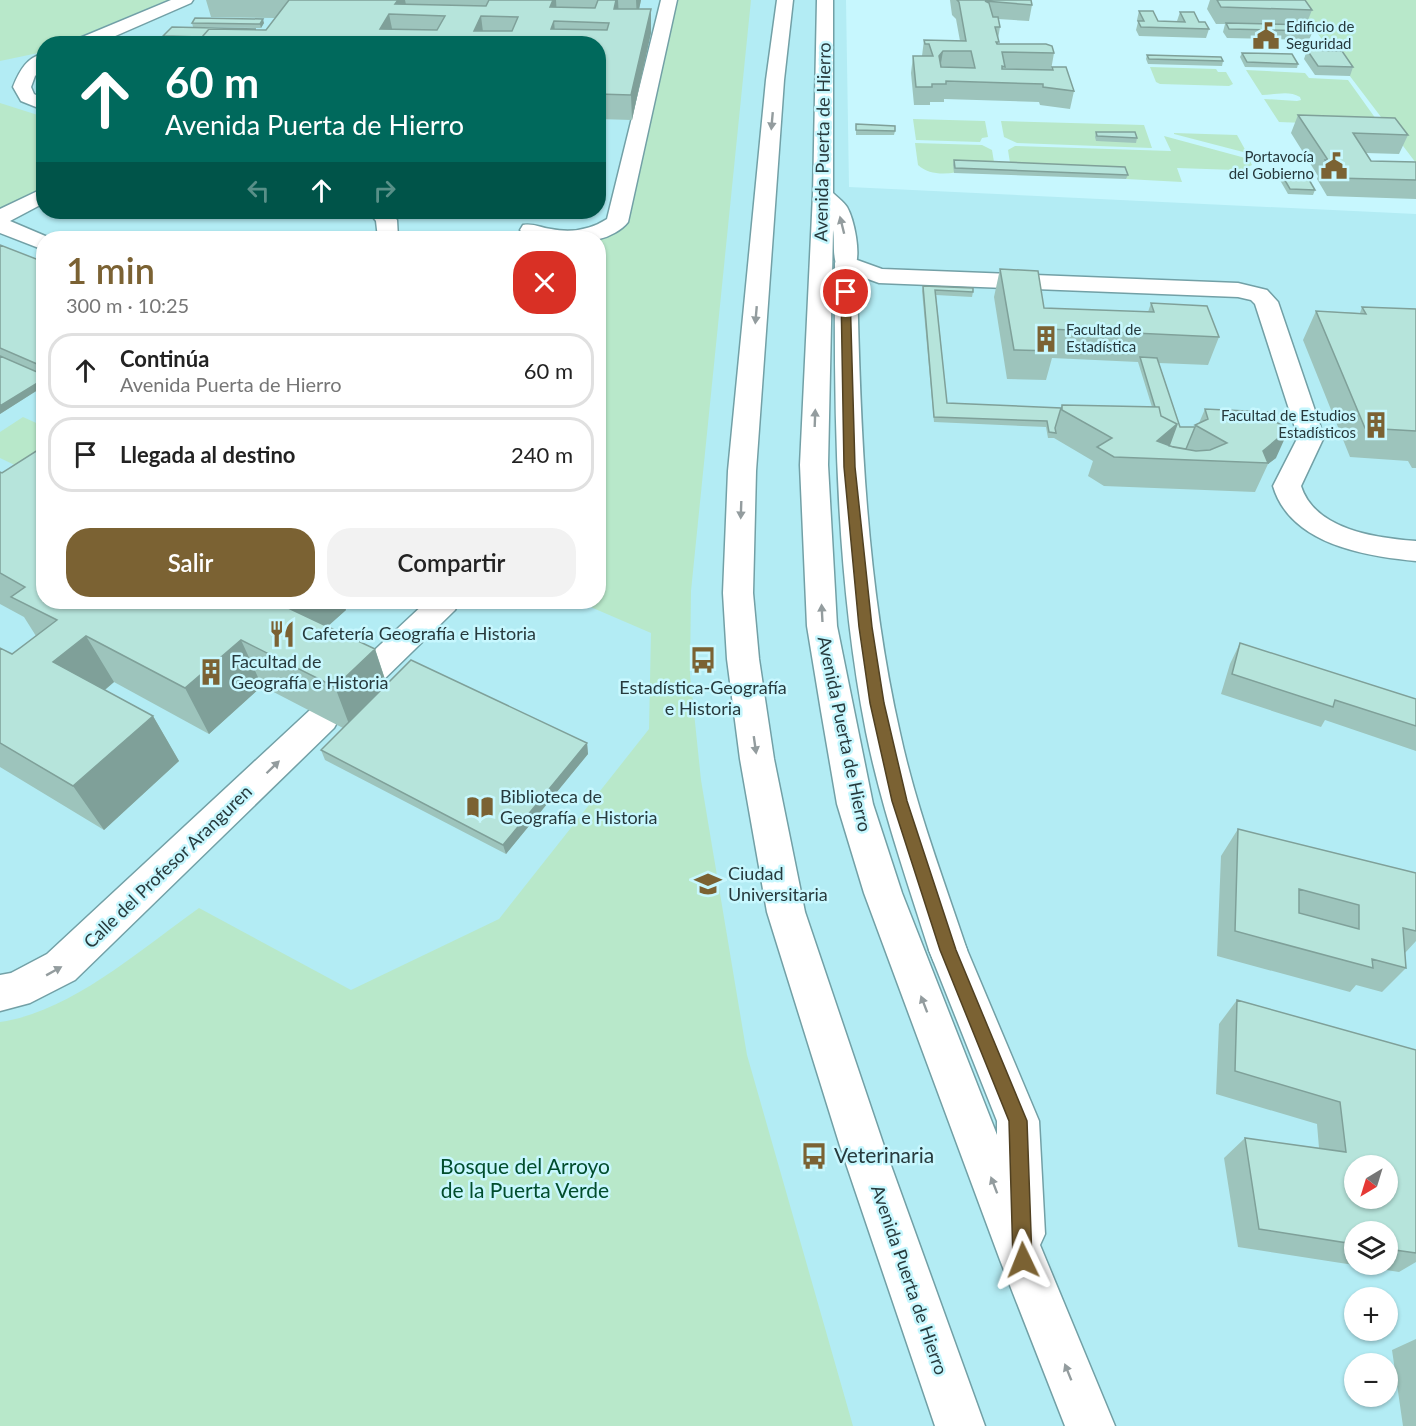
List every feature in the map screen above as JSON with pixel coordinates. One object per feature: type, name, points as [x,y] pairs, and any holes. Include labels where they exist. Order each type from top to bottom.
[{"type":"main road","points":[[100,36],[185,0]]},
{"type":"main road","points":[[601,231],[617,222],[669,0]]},
{"type":"main road","points":[[773,0],[768,70],[775,80]]},
{"type":"main road","name":"Avenida Puerta de Hierro","points":[[785,0],[775,80],[742,471],[738,592],[743,659],[757,759],[786,912],[862,1146],[960,1426]]},
{"type":"main road","name":"Avenida Puerta de Hierro","points":[[825,0],[823,194],[813,465],[822,626],[837,711],[855,804],[883,893],[1023,1260],[1090,1426]]},
{"type":"main road","points":[[25,91],[27,74],[36,66]]},
{"type":"main road","points":[[823,194],[838,209],[846,241],[850,467],[865,627],[877,703],[900,801],[948,950],[1018,1121],[1023,1260]]},
{"type":"main road","points":[[0,218],[36,198]]},
{"type":"main road","points":[[0,225],[36,241]]},
{"type":"main road","points":[[846,278],[862,282],[879,276],[1238,290],[1259,295],[1266,302],[1311,437],[1308,451],[1295,468],[1287,486],[1295,507],[1318,524],[1356,541],[1389,549],[1416,551]]},
{"type":"main road","points":[[362,681],[437,609]]},
{"type":"main road","name":"Calle del Profesor Aranguren","points":[[0,993],[16,990],[61,968],[322,719]]},
{"type":"shaded area","name":"Ciudad Universitaria","points":[[0,0],[846,0],[849,187],[1416,214],[1416,1426],[0,1426]]},
{"type":"green space","points":[[0,0],[168,0],[81,36],[36,36],[36,53],[0,61]]},
{"type":"green space","name":"Bosque del Arroyo de la Puerta Verde","points":[[676,0],[751,0],[691,591],[690,674],[701,780],[747,1055],[853,1426],[0,1426],[0,1022],[27,1016],[53,1006],[79,992],[104,977],[199,908],[351,990],[499,919],[649,729],[651,633],[595,609],[606,609],[606,234],[624,224],[631,213]]},
{"type":"green space","points":[[1292,0],[1416,0],[1416,163]]},
{"type":"green space","points":[[1150,67],[1216,69],[1218,72],[1226,72],[1233,84],[1229,86],[1160,84],[1156,82]]},
{"type":"green space","points":[[1246,70],[1305,73],[1309,78],[1348,80],[1381,126],[1279,122],[1264,99],[1297,101],[1301,100],[1300,97],[1286,93],[1262,95]]},
{"type":"green space","points":[[0,103],[36,114],[36,192],[0,210]]},
{"type":"green space","points":[[913,119],[985,121],[988,137],[982,138],[980,142],[916,140]]},
{"type":"green space","points":[[1001,121],[1144,125],[1152,148],[1017,143],[1004,137]]},
{"type":"green space","points":[[1174,134],[1237,135],[1247,153]]},
{"type":"green space","points":[[1164,136],[1249,159],[1252,165],[1236,170],[1177,168],[1182,182],[1126,179],[1123,172],[1013,164],[1010,163],[1008,150],[1015,146],[1171,151]]},
{"type":"green space","points":[[915,143],[982,145],[992,150],[994,162],[945,174],[935,173],[918,165]]},
{"type":"green space","points":[[23,417],[36,423],[36,462],[25,470],[0,458],[0,432]]},
{"type":"building","points":[[289,0],[398,0],[395,4],[486,6],[489,0],[553,0],[550,7],[595,8],[598,0],[616,0],[614,9],[651,9],[631,95],[606,94],[606,36],[203,36],[209,29],[266,30]],"holes":[[[389,14],[445,16],[437,30],[380,29]],[[481,16],[518,17],[512,31],[474,31]],[[554,21],[609,23],[607,30],[551,29]]]},
{"type":"building","points":[[957,0],[1031,0],[1032,5],[985,1],[989,3],[993,17],[998,17],[1000,27],[995,27],[999,42],[996,42],[997,44],[1046,44],[1052,46],[1054,53],[1002,52],[1005,67],[1002,66],[1002,69],[1053,70],[1052,67],[1066,67],[1074,91],[1043,87],[1043,84],[946,81],[946,84],[932,84],[932,87],[916,87],[913,56],[933,56],[929,44],[925,44],[924,40],[966,41]],"holes":[[[943,51],[971,51],[975,68],[941,67],[939,56]]]},
{"type":"building","points":[[1217,0],[1305,0],[1312,10],[1221,7]]},
{"type":"building","points":[[1139,11],[1153,11],[1158,21],[1185,22],[1180,12],[1194,12],[1199,22],[1205,22],[1209,29],[1141,27],[1138,21],[1144,21]]},
{"type":"building","points":[[195,18],[263,19],[260,24],[192,23]]},
{"type":"building","points":[[1226,23],[1308,25],[1313,31],[1229,29]]},
{"type":"building","points":[[172,27],[256,29],[209,29],[203,36],[163,36]]},
{"type":"building","points":[[1307,50],[1342,51],[1353,67],[1318,66]]},
{"type":"building","points":[[1242,53],[1292,54],[1298,64],[1247,62]]},
{"type":"building","points":[[1147,55],[1221,57],[1223,61],[1149,59]]},
{"type":"building","points":[[1298,115],[1395,118],[1408,135],[1353,133],[1371,161],[1416,162],[1416,180],[1335,178],[1325,160],[1328,160]]},
{"type":"building","points":[[856,124],[895,126],[895,131],[856,130]]},
{"type":"building","points":[[1096,132],[1135,132],[1137,138],[1097,136]]},
{"type":"building","points":[[954,160],[1125,167],[1128,175],[955,168]]},
{"type":"building","points":[[1279,170],[1304,171],[1315,190],[1290,189]]},
{"type":"building","points":[[0,245],[36,259],[36,364],[0,348]]},
{"type":"building","points":[[1000,269],[1038,271],[1044,308],[1154,312],[1151,303],[1207,306],[1219,337],[1049,329],[1054,351],[1014,350]]},
{"type":"building","points":[[923,286],[973,288],[973,292],[935,290],[947,403],[1061,408],[1055,428],[1056,433],[1049,432],[1047,421],[934,417]]},
{"type":"building","points":[[1362,307],[1416,309],[1416,431],[1365,428],[1316,311],[1366,314]]},
{"type":"building","points":[[0,356],[36,372],[36,384],[0,406]]},
{"type":"building","points":[[1140,357],[1157,358],[1180,427],[1195,427],[1186,449],[1169,446],[1177,424],[1161,416],[1159,407],[1155,407]]},
{"type":"building","points":[[1062,405],[1159,407],[1161,416],[1177,424],[1157,441],[1173,447],[1196,451],[1210,450],[1227,443],[1195,425],[1208,419],[1205,409],[1268,412],[1272,420],[1289,429],[1263,451],[1268,463],[1114,457],[1097,447],[1112,438],[1062,410]]},
{"type":"building","points":[[36,451],[36,609],[290,609],[375,649],[335,687],[241,640],[185,688],[86,636],[53,662],[153,716],[73,786],[0,743],[0,648],[12,654],[57,620],[11,597],[25,587],[0,573],[0,472],[2,473]]},
{"type":"building","points":[[1240,643],[1416,699],[1416,726],[1335,700],[1333,707],[1232,674]]},
{"type":"building","name":"Biblioteca de Geografía e Historia","points":[[411,660],[587,743],[503,845],[321,750]]},
{"type":"building","points":[[1238,829],[1416,873],[1416,931],[1403,928],[1406,968],[1372,959],[1373,968],[1235,931]],"holes":[[[1299,889],[1359,905],[1359,929],[1299,913]]]},
{"type":"building","points":[[1237,1000],[1416,1050],[1416,1253],[1398,1250],[1398,1221],[1344,1221],[1344,1242],[1259,1229],[1245,1138],[1346,1152],[1340,1102],[1235,1071]]},
{"type":"place","name":"Edificio de Seguridad","points":[[1266,36]]},
{"type":"place","name":"Portavocía del Gobierno","points":[[1334,166]]},
{"type":"place","name":"Facultad de Estadística","points":[[1046,339]]},
{"type":"place","name":"Facultad de Estudios Estadísticos","points":[[1376,425]]},
{"type":"place","name":"Cafetería Geografía e Historia","points":[[282,634]]},
{"type":"place","name":"Estadística-Geografía e Historia","points":[[703,660]]},
{"type":"place","name":"Facultad de Geografía e Historia","points":[[211,672]]},
{"type":"place","name":"Biblioteca de Geografía e Historia","points":[[480,807]]},
{"type":"place","name":"Ciudad Universitaria","points":[[708,884]]},
{"type":"place","name":"Veterinaria","points":[[814,1156]]},
{"type":"route","points":[[846,292],[850,467],[865,627],[877,703],[900,801],[948,950],[1018,1121],[1023,1260]]}]
